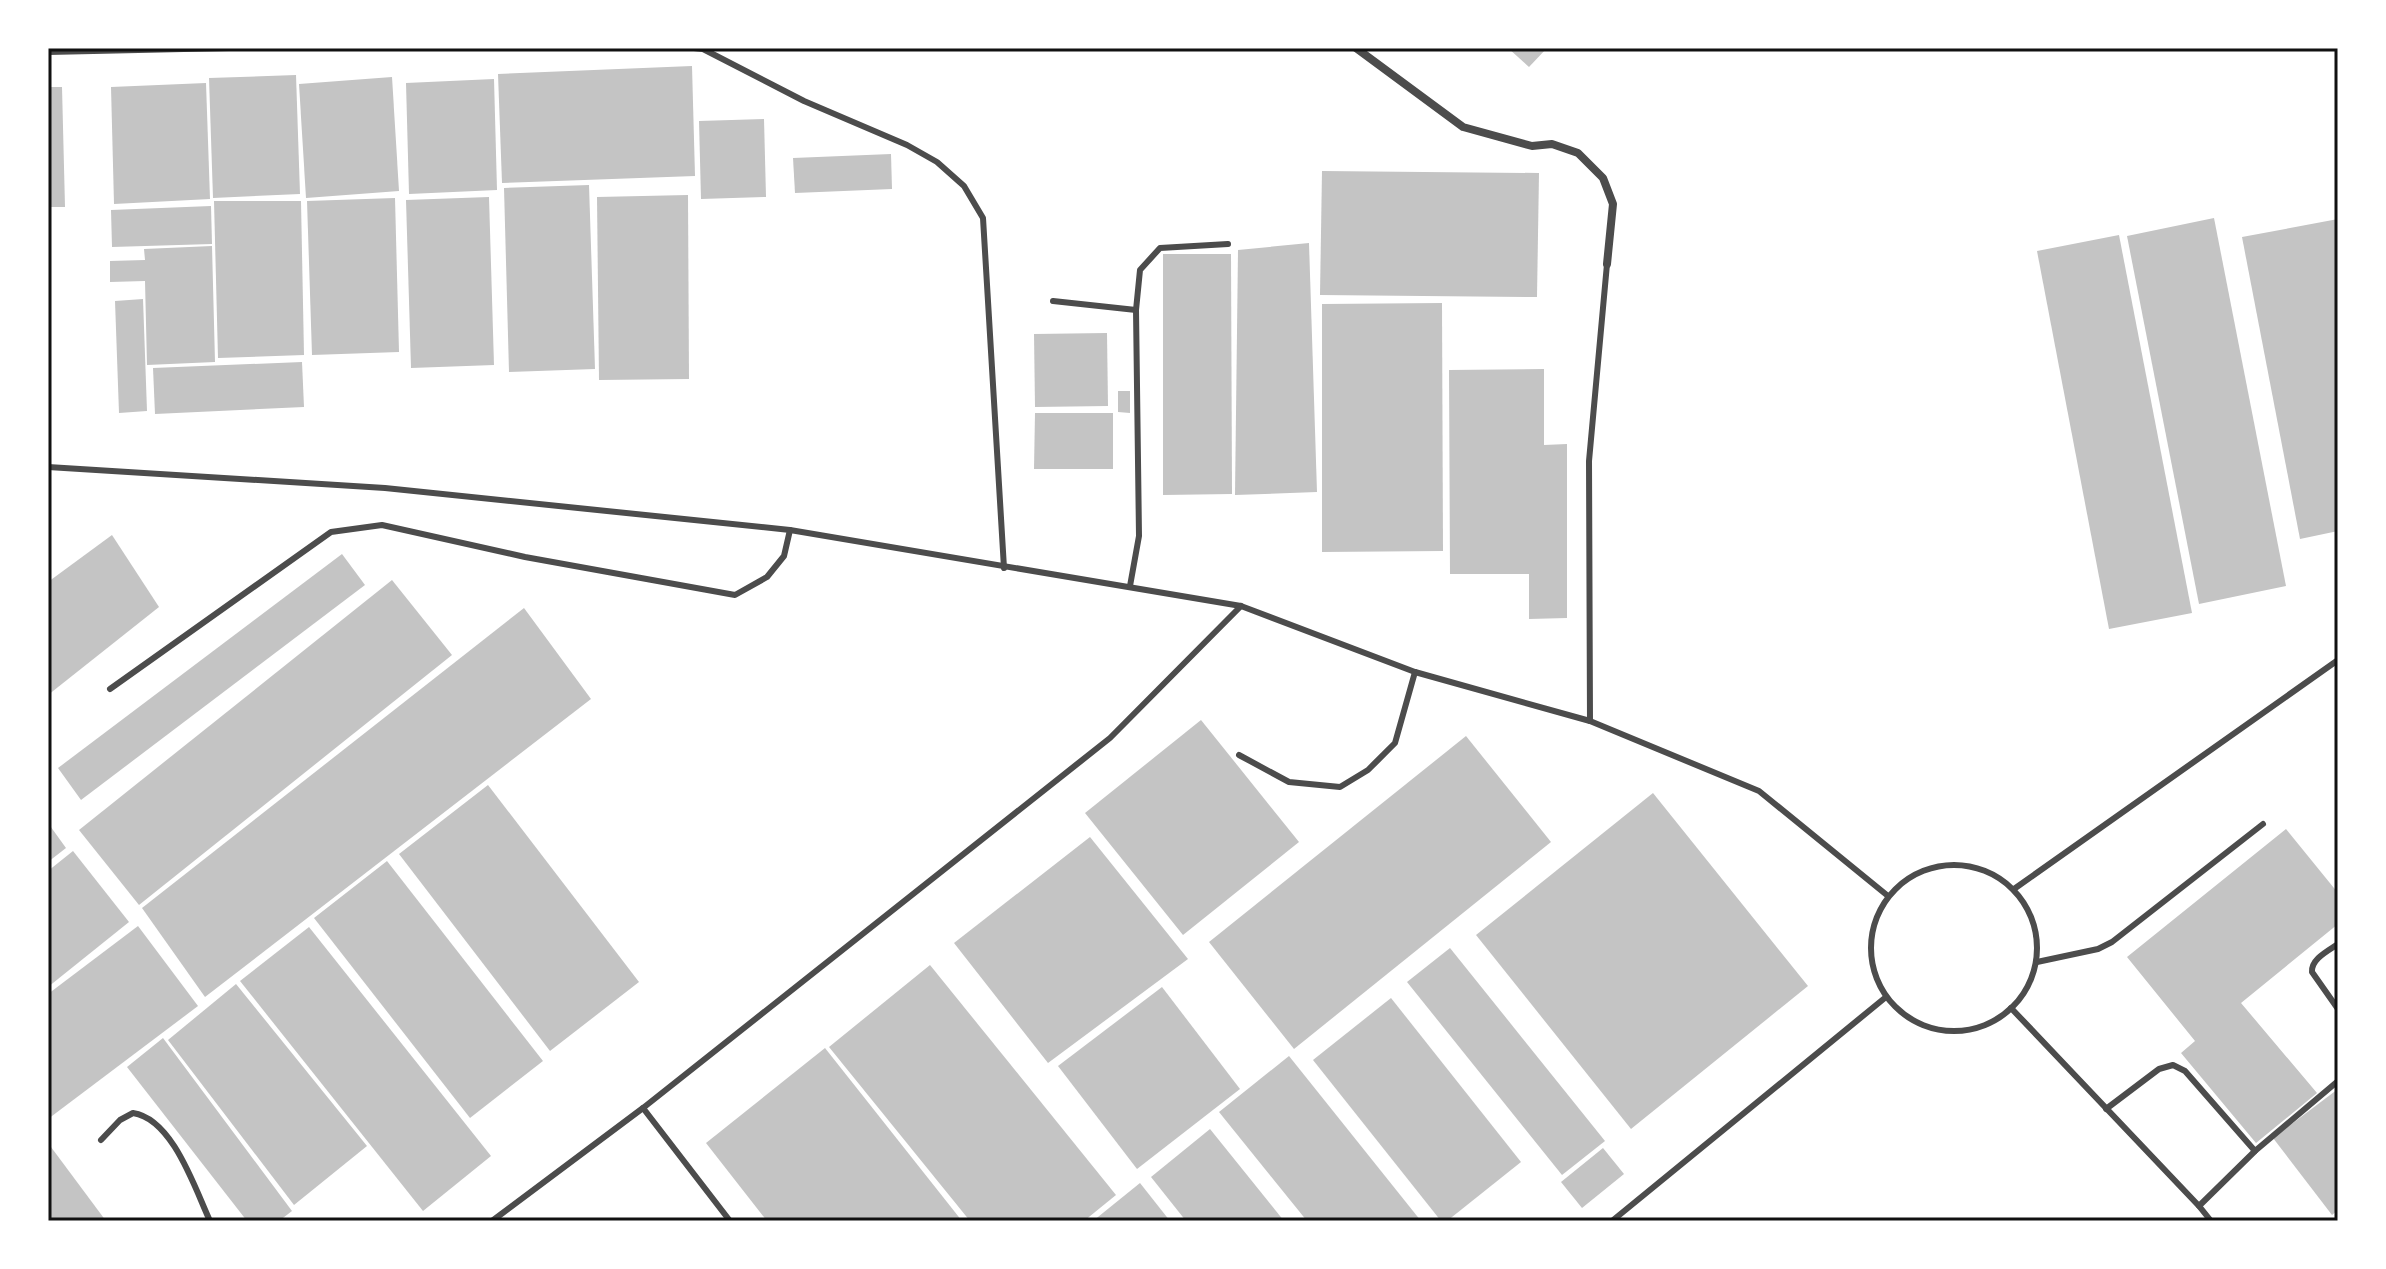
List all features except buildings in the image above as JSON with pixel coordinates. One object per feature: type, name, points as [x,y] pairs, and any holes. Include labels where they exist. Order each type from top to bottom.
[{"type":"street","points":[[1356,48],[1463,127],[1532,146],[1552,144],[1578,153],[1603,178],[1613,204],[1607,264]]},
{"type":"lane","points":[[48,52],[229,48]]},
{"type":"lane","points":[[694,48],[703,49],[804,101],[907,145],[937,162],[964,186],[983,218],[1004,568]]},
{"type":"lane","points":[[1130,586],[1139,536],[1136,310],[1140,270],[1160,248],[1228,244]]},
{"type":"lane","points":[[1590,721],[1589,461],[1607,264]]},
{"type":"lane","points":[[1053,301],[1136,310]]},
{"type":"lane","points":[[48,467],[385,488],[790,530],[1241,606],[1415,672],[1590,721],[1759,791],[1888,896]]},
{"type":"lane","points":[[110,689],[331,532],[382,525],[525,557],[735,595],[767,577],[784,556],[790,530]]},
{"type":"lane","points":[[492,1221],[643,1108],[1110,738],[1241,606]]},
{"type":"lane","points":[[2014,889],[2338,660]]},
{"type":"lane","points":[[1239,755],[1289,782],[1340,787],[1368,770],[1395,743],[1415,672]]},
{"type":"lane","points":[[2037,962],[2098,949],[2112,942],[2263,824]]},
{"type":"lane","points":[[1964,864],[1991,873],[2014,889],[2029,910],[2037,935],[2037,962],[2028,987],[2011,1008],[1988,1024],[1960,1031],[1932,1029],[1906,1017],[1886,997],[1874,973],[1870,946],[1875,919],[1888,896],[1909,877],[1935,866],[1964,864]]},
{"type":"lane","points":[[2338,944],[2311,967],[2338,1009]]},
{"type":"lane","points":[[1612,1221],[1886,997]]},
{"type":"lane","points":[[2011,1008],[2211,1221]]},
{"type":"lane","points":[[2106,1109],[2159,1069],[2173,1065],[2185,1071],[2255,1151]]},
{"type":"lane","points":[[2199,1206],[2255,1151],[2338,1081]]},
{"type":"lane","points":[[643,1108],[730,1221]]},
{"type":"lane","points":[[101,1140],[120,1120],[133,1113],[152,1119],[173,1144],[210,1221]]}]
